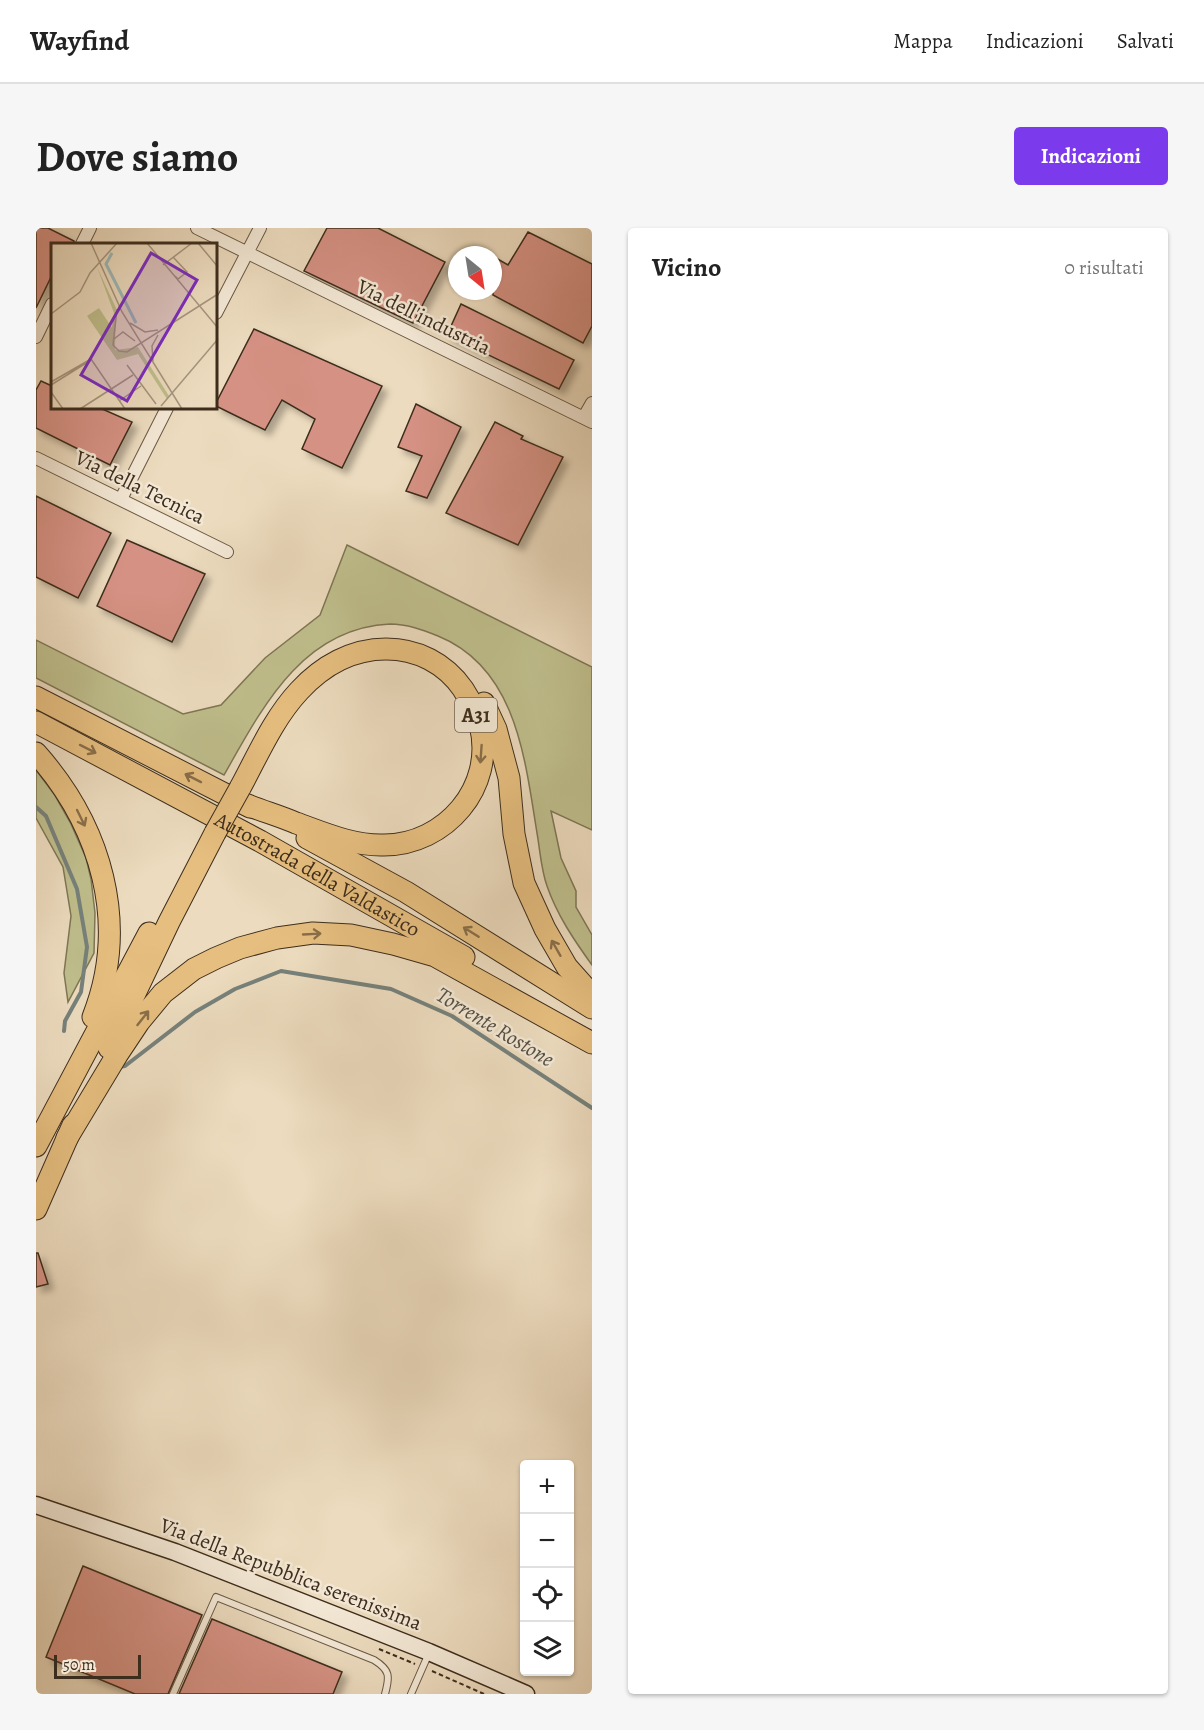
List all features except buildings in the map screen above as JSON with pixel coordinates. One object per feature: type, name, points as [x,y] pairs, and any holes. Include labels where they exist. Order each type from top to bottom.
[{"type":"highway","name":"A31","points":[[239,791],[279,699],[300,676],[323,658],[346,645],[369,639],[388,638],[408,641],[426,645],[438,651],[458,666],[474,686],[489,711],[509,778],[514,834],[524,883],[545,929],[567,967],[592,994]]},
{"type":"highway","name":"A31","points":[[36,1146],[66,1087],[211,830],[239,791],[269,734],[290,701],[300,690],[323,669],[348,656],[379,649],[409,651],[449,671],[469,698],[480,727],[482,740],[480,768],[470,796],[445,825],[411,841],[385,845],[361,843],[322,833],[239,791]]},
{"type":"highway","name":"Autostrada della Valdastico","points":[[36,697],[239,791],[592,1008]]},
{"type":"highway","name":"Autostrada della Valdastico","points":[[36,722],[169,791],[342,886],[592,1035]]},
{"type":"highway","name":"A31","points":[[36,753],[57,777],[79,813],[98,856],[108,902],[109,950],[104,980],[96,1011],[66,1087]]},
{"type":"highway","name":"A31","points":[[36,1209],[211,830]]},
{"type":"highway","name":"A31","points":[[67,1138],[117,1055],[163,993],[194,969],[216,958],[240,948],[277,938],[313,933],[351,935],[435,956],[592,1043]]},
{"type":"street","points":[[82,243],[90,228]]},
{"type":"street","name":"Via dell'industria","points":[[197,228],[588,419],[592,403]]},
{"type":"street","points":[[218,309],[260,228]]},
{"type":"street","points":[[36,337],[51,306]]},
{"type":"street","points":[[121,499],[166,410]]},
{"type":"street","name":"Via della Tecnica","points":[[36,458],[227,552]]},
{"type":"street","name":"Via della Repubblica serenissima","points":[[36,1505],[175,1552],[429,1652],[526,1694]]},
{"type":"lane","points":[[173,1694],[216,1597],[374,1660],[385,1668],[388,1674],[385,1694]]},
{"type":"lane","points":[[411,1694],[429,1652]]},
{"type":"shaded area","points":[[347,545],[592,667],[592,830],[551,811],[561,858],[576,891],[576,907],[592,935],[592,965],[572,937],[547,886],[528,776],[513,719],[501,693],[485,670],[464,651],[438,636],[409,626],[390,624],[359,629],[332,640],[309,656],[288,676],[270,699],[224,775],[36,678],[36,640],[183,714],[221,705],[265,658],[320,615]]},
{"type":"shaded area","points":[[36,770],[54,794],[71,824],[86,858],[91,879],[95,913],[94,953],[68,1002],[64,973],[71,916],[63,867],[36,818]]},
{"type":"waterway","name":"Torrente Rostone","points":[[36,807],[46,816],[77,889],[87,947],[81,992],[65,1021],[64,1031]]},
{"type":"waterway","name":"Torrente Rostone","points":[[119,1067],[125,1066],[195,1012],[235,989],[281,971],[391,989],[452,1016],[592,1108]]}]
